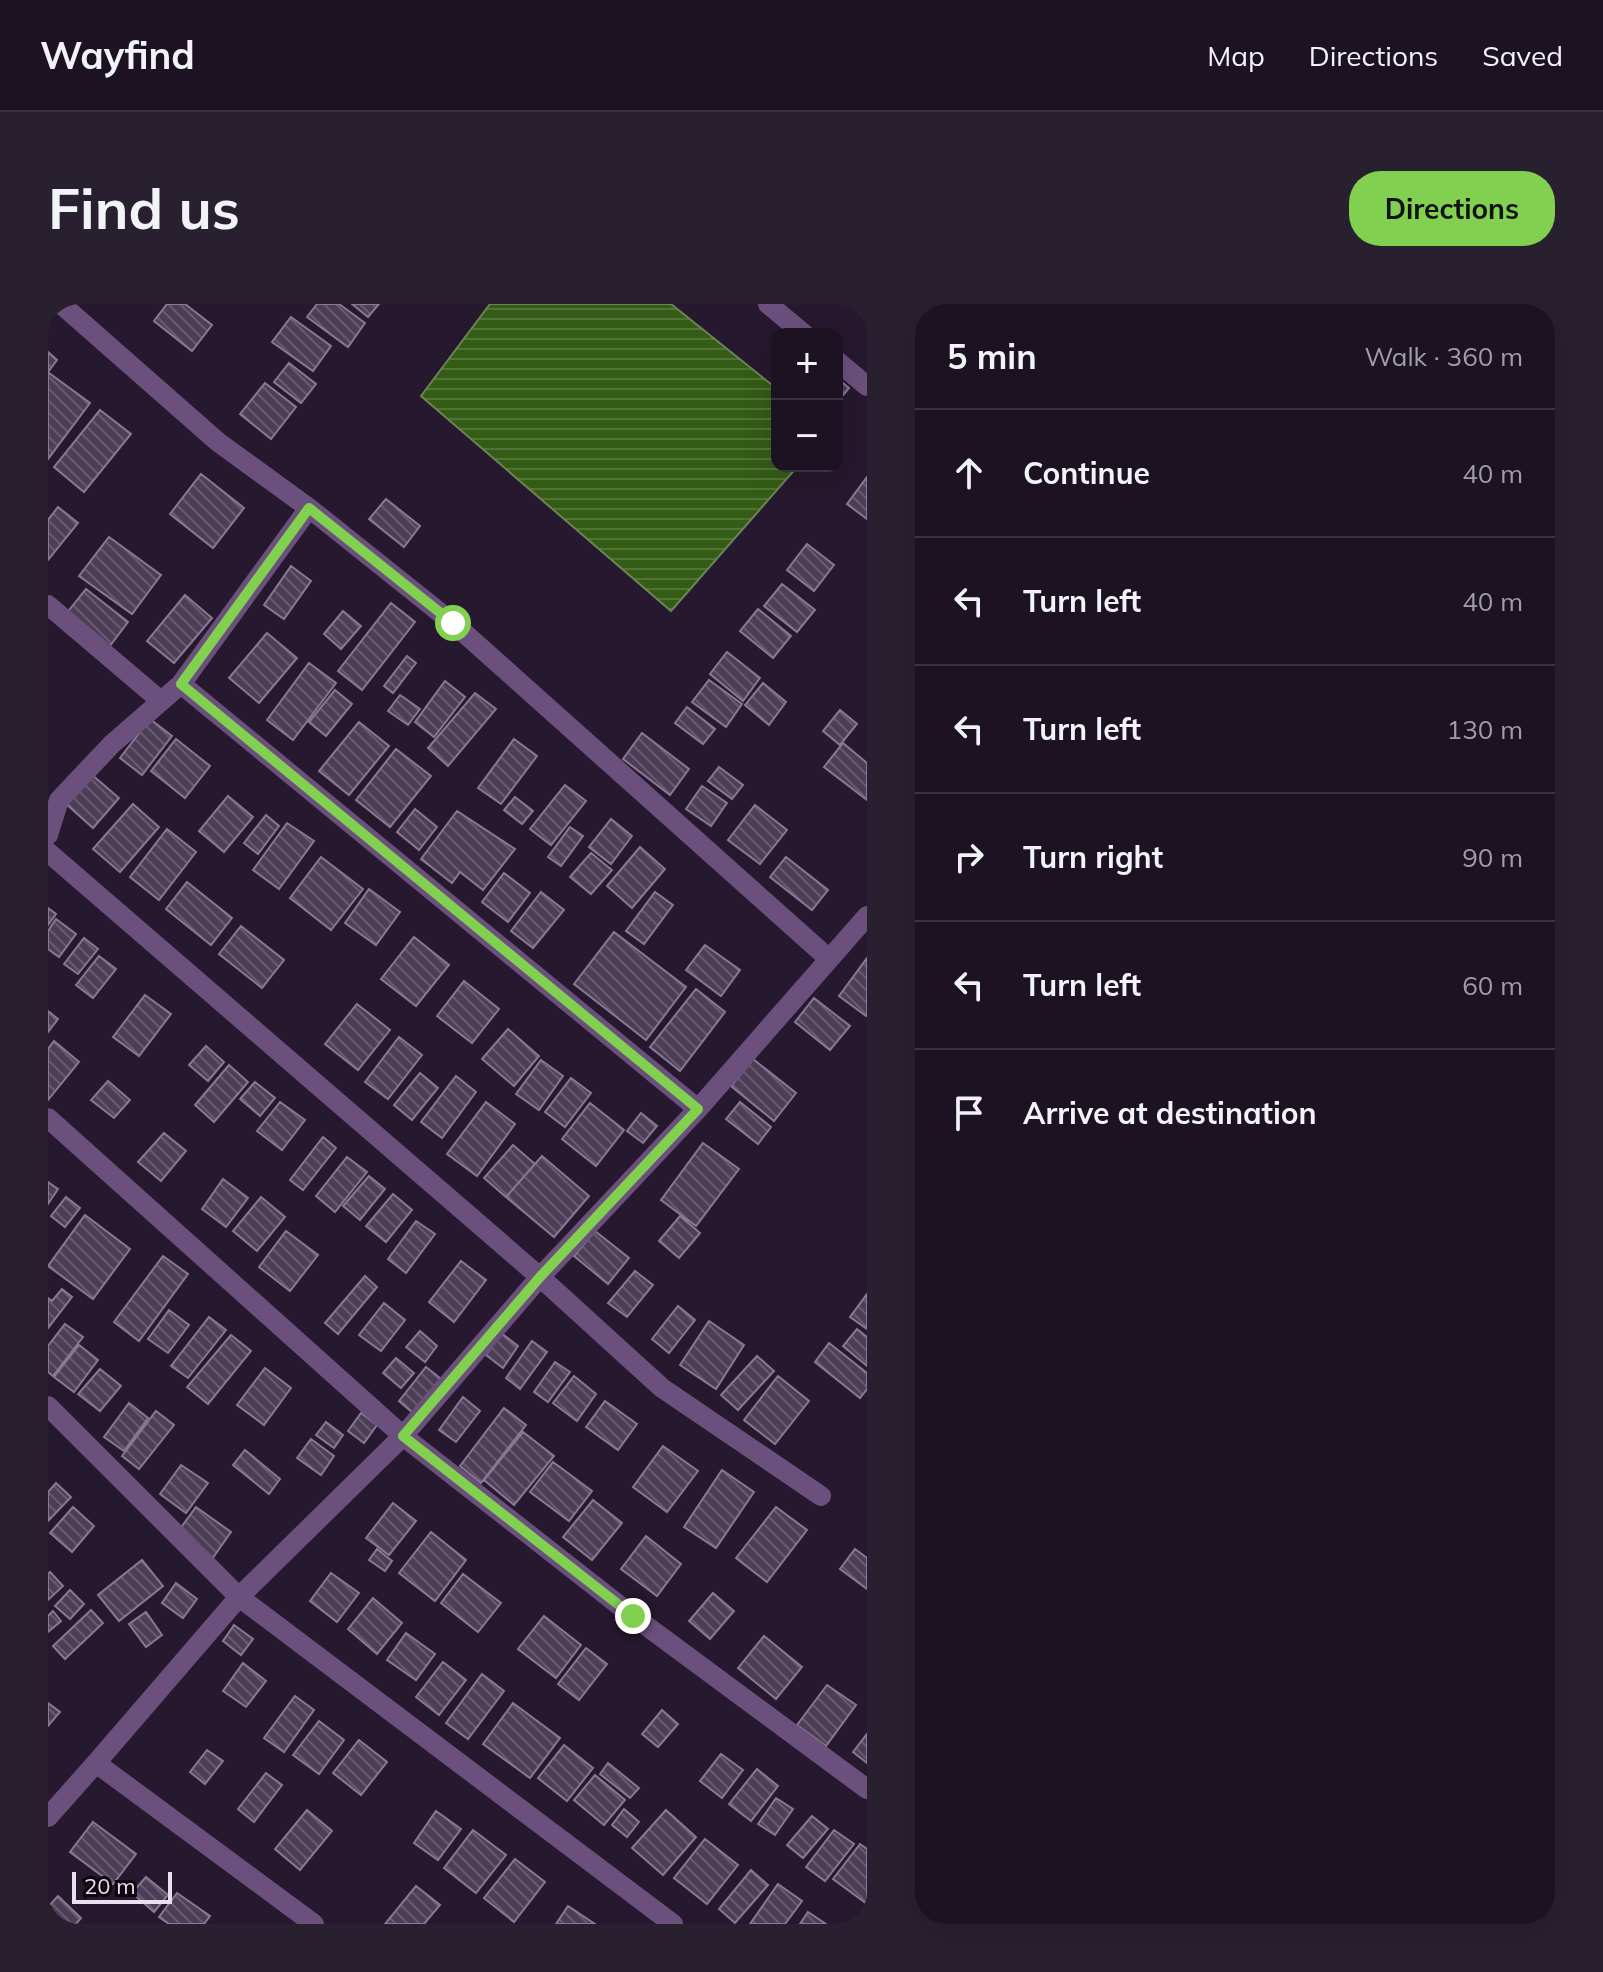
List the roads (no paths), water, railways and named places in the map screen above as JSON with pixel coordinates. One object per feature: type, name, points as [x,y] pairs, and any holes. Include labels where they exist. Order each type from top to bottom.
[{"type":"street","points":[[61,304],[218,442],[309,508],[453,623],[828,958]]},
{"type":"street","points":[[768,304],[797,328]]},
{"type":"street","points":[[843,366],[867,386]]},
{"type":"street","points":[[48,835],[59,800],[112,744],[181,684],[309,508]]},
{"type":"street","points":[[48,605],[161,701]]},
{"type":"street","points":[[181,684],[698,1109]]},
{"type":"street","points":[[48,852],[540,1277],[662,1388],[821,1496]]},
{"type":"street","points":[[48,1817],[239,1597],[403,1436],[540,1277],[698,1109],[867,916]]},
{"type":"street","points":[[48,1118],[403,1436],[633,1616],[867,1789]]},
{"type":"street","points":[[48,1406],[239,1597],[673,1924]]},
{"type":"street","points":[[96,1763],[314,1924]]}]
